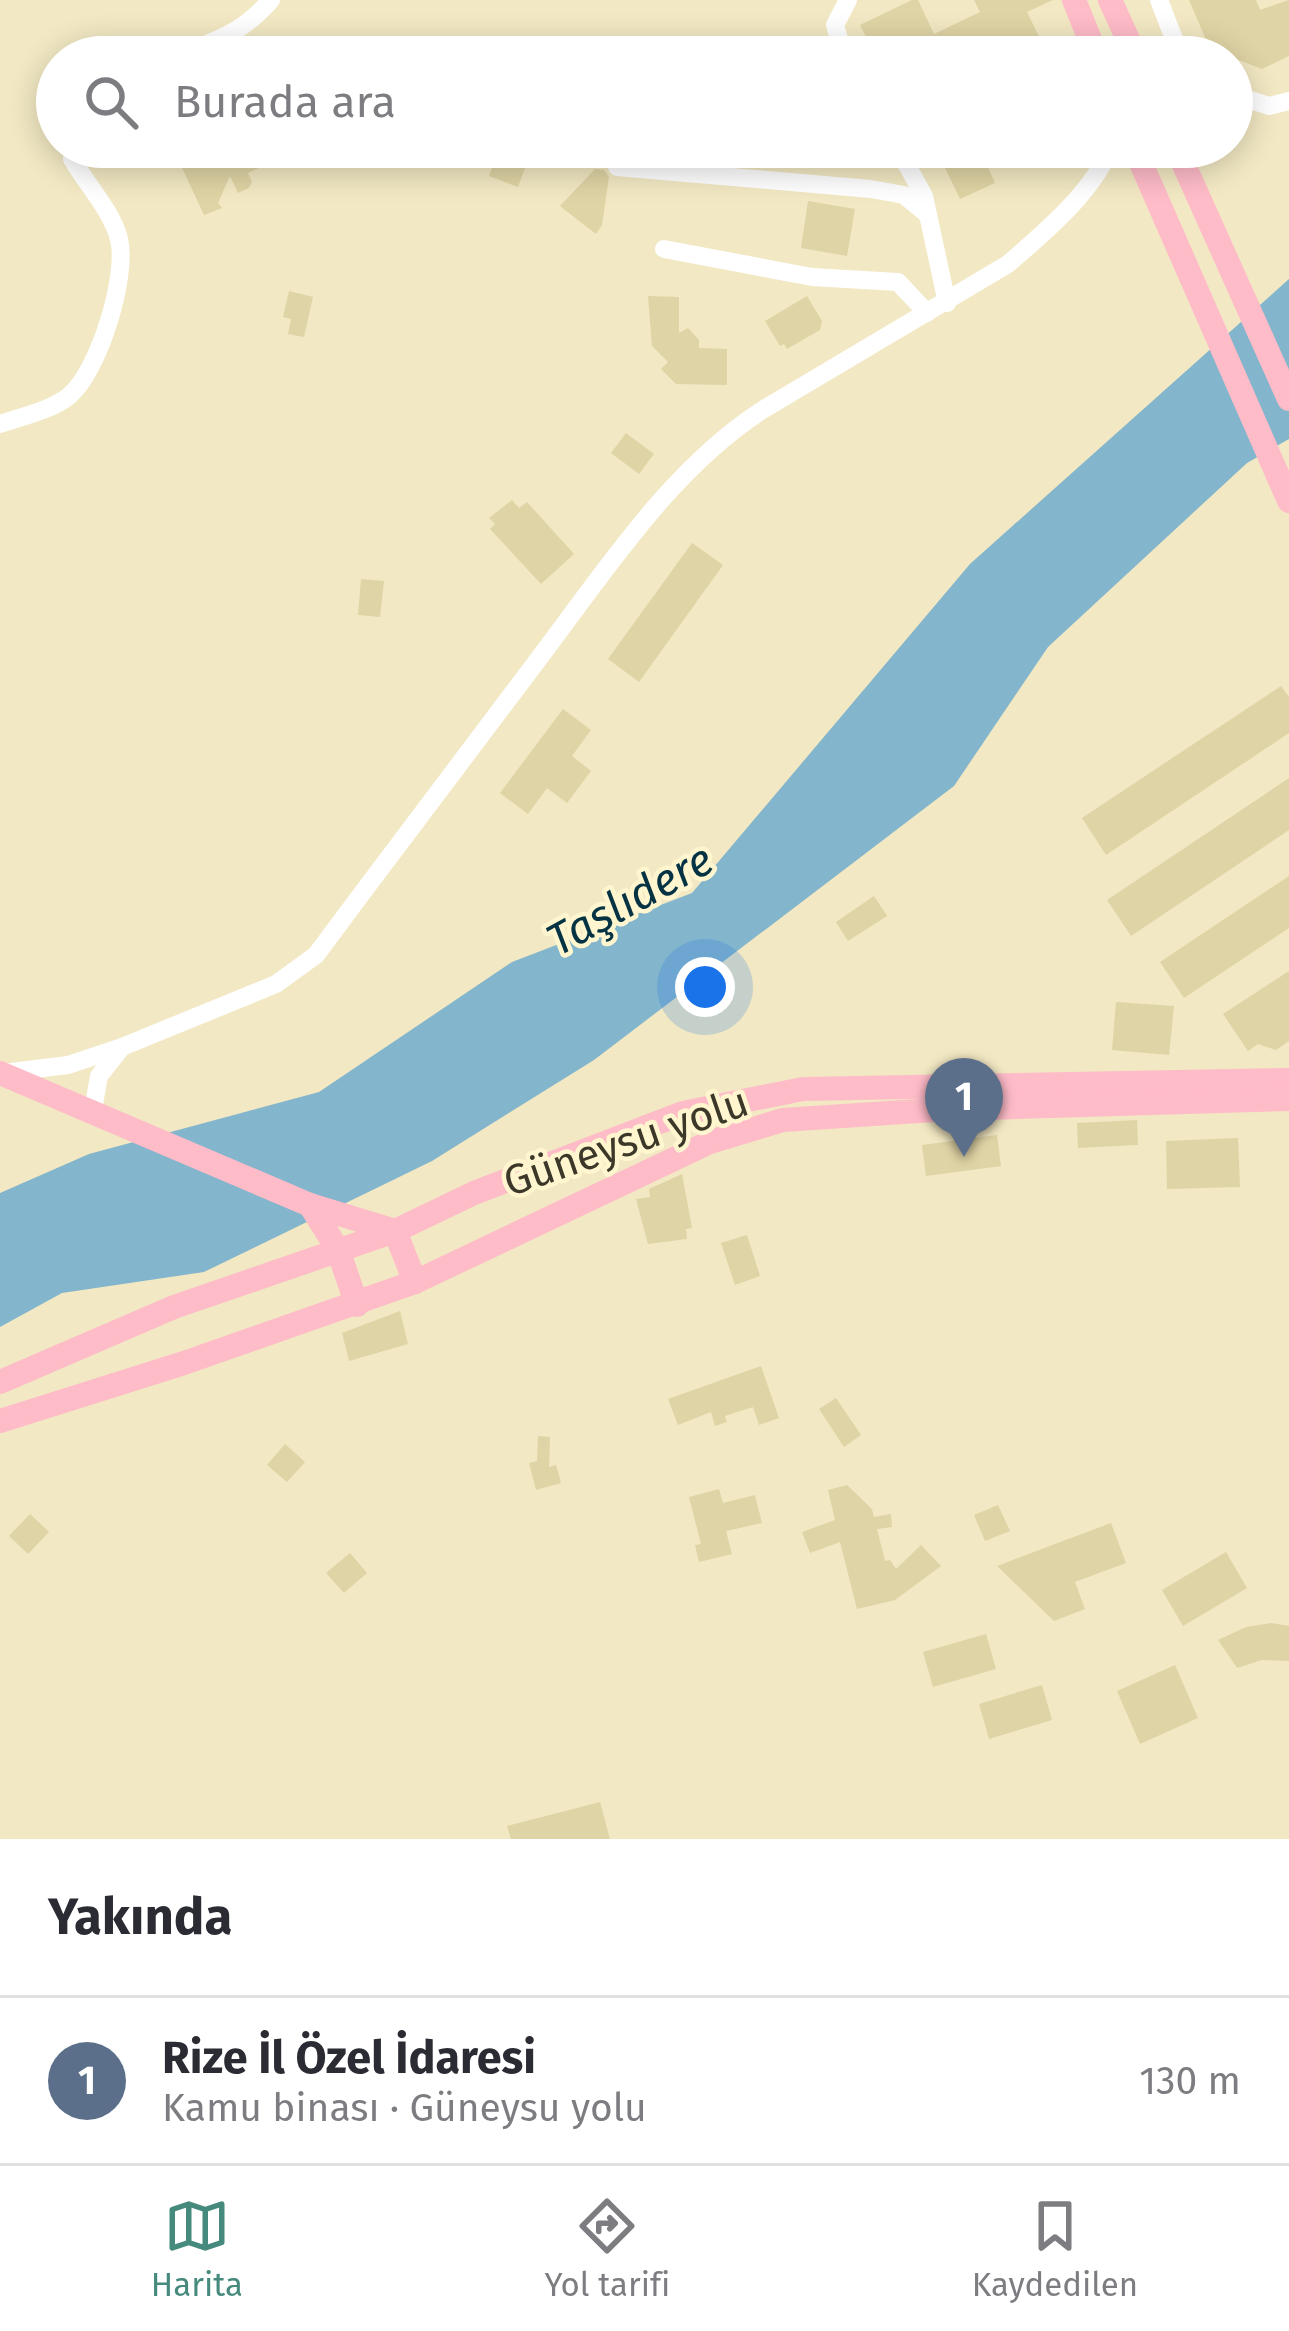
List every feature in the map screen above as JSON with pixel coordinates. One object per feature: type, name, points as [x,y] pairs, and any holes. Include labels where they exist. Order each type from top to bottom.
[{"type":"main road","points":[[1074,0],[1089,36]]},
{"type":"main road","points":[[1110,0],[1126,36]]},
{"type":"main road","points":[[1143,168],[1289,500]]},
{"type":"main road","points":[[1185,168],[1289,399]]},
{"type":"main road","points":[[1,1073],[310,1205],[395,1231],[415,1282]]},
{"type":"main road","name":"Güneysu yolu","points":[[0,1382],[175,1307],[395,1231],[475,1193],[683,1113],[760,1096],[851,1088],[1289,1080]]},
{"type":"main road","points":[[0,1421],[357,1305],[710,1142],[782,1120],[949,1109],[1289,1099]]},
{"type":"main road","points":[[310,1205],[338,1250],[357,1305]]},
{"type":"street","points":[[229,36],[250,24],[271,0]]},
{"type":"street","points":[[839,36],[836,25],[848,0]]},
{"type":"street","points":[[1159,0],[1173,36]]},
{"type":"street","points":[[1253,101],[1269,106],[1289,100]]},
{"type":"street","points":[[0,424],[70,396],[96,356],[112,307],[121,274],[121,244],[113,221],[77,168]]},
{"type":"street","points":[[639,168],[871,189],[904,195],[927,214]]},
{"type":"street","points":[[909,168],[925,196],[947,303]]},
{"type":"street","points":[[1,1073],[68,1065],[122,1047],[276,984],[316,955],[587,595],[693,464],[728,432],[1008,264],[1040,237],[1102,168]]},
{"type":"street","points":[[664,249],[812,278],[898,282],[927,313]]},
{"type":"street","points":[[101,1113],[99,1076],[122,1047]]},
{"type":"water","points":[[1289,279],[1289,439],[1247,463],[1048,647],[954,786],[594,1060],[432,1161],[204,1272],[62,1293],[0,1327],[0,1193],[89,1154],[319,1092],[512,962],[692,893],[970,564]]},
{"type":"building","points":[[918,0],[934,34],[980,12],[974,0],[1053,0],[1027,12],[1039,36],[866,36],[860,25]]},
{"type":"building","points":[[1189,0],[1256,0],[1260,10],[1289,0],[1289,56],[1262,69],[1253,66],[1253,36],[1204,36]]},
{"type":"building","points":[[182,168],[259,168],[248,173],[249,188],[238,193],[230,176],[218,203],[222,208],[204,215]]},
{"type":"building","points":[[492,168],[525,168],[518,187],[489,176]]},
{"type":"building","points":[[945,168],[988,168],[995,183],[960,199]]},
{"type":"building","points":[[595,169],[609,177],[602,225],[596,234],[560,206]]},
{"type":"building","points":[[808,201],[855,209],[847,256],[801,248]]},
{"type":"building","points":[[289,291],[313,297],[304,337],[288,334],[291,319],[283,317]]},
{"type":"building","points":[[648,296],[679,297],[679,333],[688,328],[699,340],[699,348],[727,349],[727,385],[676,384],[661,369],[668,362],[652,346]]},
{"type":"building","points":[[807,296],[822,321],[820,330],[787,349],[780,346],[765,321]]},
{"type":"building","points":[[626,433],[654,454],[639,474],[611,453]]},
{"type":"building","points":[[512,500],[519,508],[527,502],[574,554],[541,584],[490,529],[495,524],[489,518]]},
{"type":"building","points":[[692,543],[723,565],[639,682],[608,659]]},
{"type":"building","points":[[361,579],[384,581],[380,617],[358,615]]},
{"type":"building","points":[[1281,686],[1289,697],[1289,733],[1106,855],[1082,818]]},
{"type":"building","points":[[563,709],[591,730],[572,756],[591,771],[567,803],[547,788],[528,814],[500,793]]},
{"type":"building","points":[[1289,778],[1289,830],[1131,936],[1107,900]]},
{"type":"building","points":[[1289,876],[1289,928],[1184,998],[1160,962]]},
{"type":"building","points":[[874,896],[887,916],[848,941],[836,922]]},
{"type":"building","points":[[1289,971],[1289,1041],[1276,1050],[1258,1044],[1248,1051],[1223,1014]]},
{"type":"building","points":[[1116,1002],[1174,1006],[1169,1055],[1112,1050]]},
{"type":"building","points":[[1137,1120],[1138,1145],[1078,1148],[1077,1123]]},
{"type":"building","points":[[997,1135],[1001,1166],[926,1176],[922,1145]]},
{"type":"building","points":[[1238,1138],[1240,1187],[1167,1189],[1166,1141]]},
{"type":"building","points":[[682,1174],[692,1228],[686,1229],[687,1239],[648,1244],[636,1199],[650,1197],[649,1189]]},
{"type":"building","points":[[747,1235],[760,1276],[735,1285],[721,1243]]},
{"type":"building","points":[[400,1311],[408,1344],[349,1361],[342,1333]]},
{"type":"building","points":[[761,1366],[779,1418],[759,1425],[753,1407],[725,1416],[727,1422],[715,1426],[711,1412],[678,1425],[668,1399]]},
{"type":"building","points":[[836,1398],[861,1435],[844,1447],[819,1409]]},
{"type":"building","points":[[538,1436],[550,1437],[549,1467],[556,1465],[561,1483],[536,1490],[529,1463],[537,1461]]},
{"type":"building","points":[[285,1444],[305,1462],[287,1482],[267,1465]]},
{"type":"building","points":[[847,1485],[872,1509],[874,1517],[891,1514],[892,1527],[877,1529],[885,1561],[890,1560],[896,1569],[921,1545],[941,1566],[895,1600],[857,1609],[840,1542],[810,1553],[802,1532],[835,1520],[828,1490]]},
{"type":"building","points":[[719,1489],[723,1503],[755,1495],[762,1523],[726,1531],[732,1554],[699,1562],[695,1545],[701,1544],[689,1497]]},
{"type":"building","points":[[998,1505],[1010,1531],[985,1541],[974,1515]]},
{"type":"building","points":[[30,1514],[49,1532],[28,1554],[9,1536]]},
{"type":"building","points":[[1111,1523],[1126,1563],[1075,1582],[1085,1609],[1054,1621],[997,1566]]},
{"type":"building","points":[[1226,1552],[1247,1588],[1183,1626],[1162,1590]]},
{"type":"building","points":[[350,1553],[367,1573],[344,1593],[326,1573]]},
{"type":"building","points":[[1289,1626],[1289,1661],[1262,1660],[1237,1668],[1218,1640],[1246,1627]]},
{"type":"building","points":[[986,1634],[996,1669],[933,1687],[923,1652]]},
{"type":"building","points":[[1175,1665],[1198,1718],[1140,1744],[1117,1691]]},
{"type":"building","points":[[1042,1685],[1052,1720],[989,1739],[979,1704]]},
{"type":"building","points":[[600,1802],[610,1839],[511,1839],[507,1826]]},
{"type":"place","name":"Rize İl Özel İdaresi","points":[[964,1157]]},
{"type":"water label","name":"Taşlıdere","points":[[630,900]]}]
